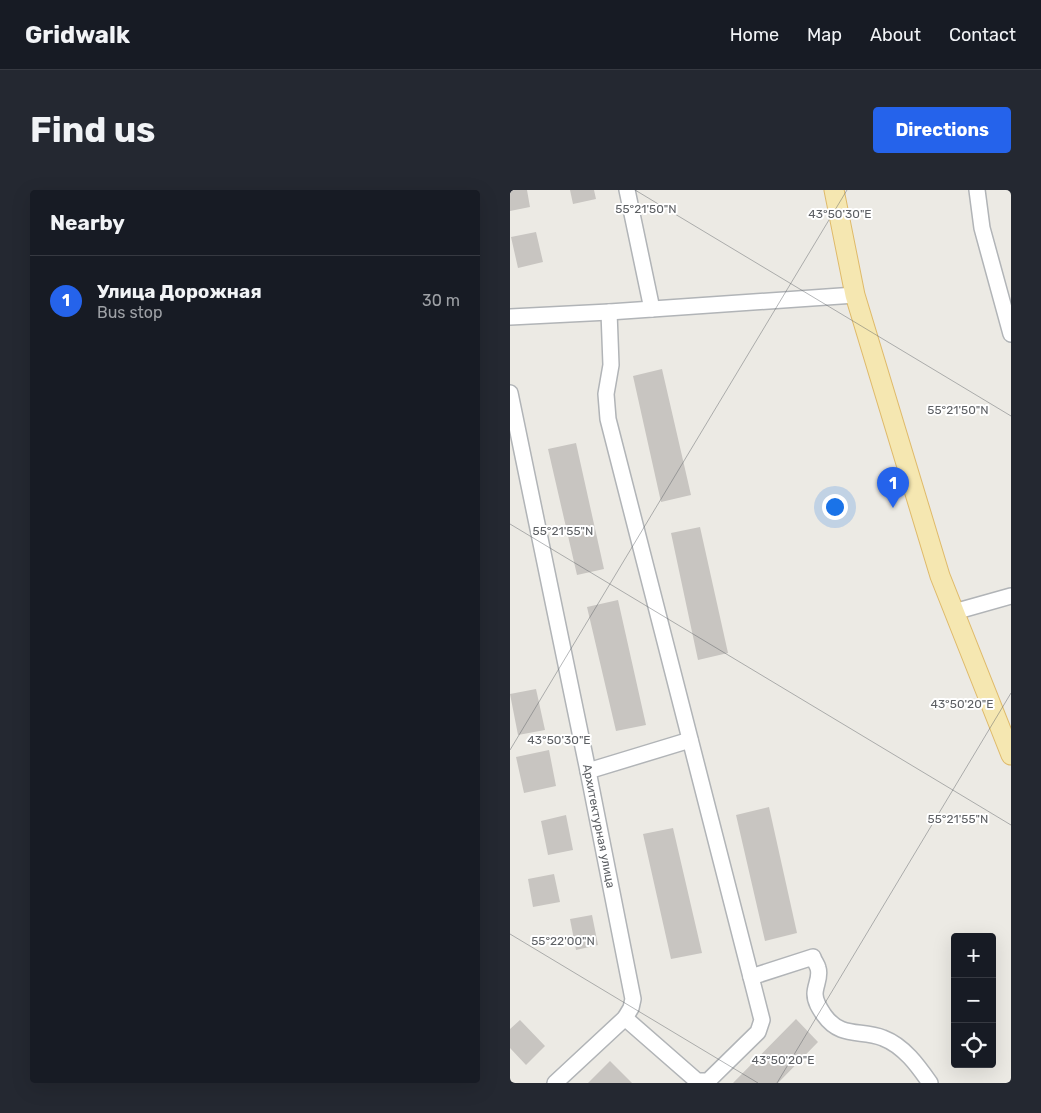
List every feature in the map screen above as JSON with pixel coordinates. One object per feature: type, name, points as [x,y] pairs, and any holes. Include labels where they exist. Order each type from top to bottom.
[{"type":"main road","points":[[834,190],[855,295],[940,576],[1007,735],[1011,755]]},
{"type":"street","points":[[627,190],[652,310]]},
{"type":"street","points":[[977,190],[982,228],[1011,334]]},
{"type":"street","points":[[510,316],[652,310],[855,295]]},
{"type":"street","points":[[610,312],[611,365],[606,394],[608,419],[762,1020],[758,1032],[708,1081],[697,1081],[625,1018]]},
{"type":"street","name":"Архитектурная улица","points":[[510,394],[633,999],[631,1008],[625,1018],[556,1083]]},
{"type":"street","points":[[954,612],[1011,596]]},
{"type":"street","points":[[588,771],[690,740]]},
{"type":"street","points":[[751,977],[813,958],[818,967],[819,977],[815,993],[817,1004],[826,1017],[838,1028],[850,1033],[871,1034],[885,1038],[898,1046],[915,1062],[930,1083]]},
{"type":"building","points":[[510,190],[527,190],[530,207],[510,211]]},
{"type":"building","points":[[570,190],[594,190],[596,199],[573,204]]},
{"type":"building","points":[[536,232],[543,262],[518,268],[511,237]]},
{"type":"building","points":[[662,369],[691,495],[661,502],[633,376]]},
{"type":"building","points":[[576,443],[604,569],[577,575],[548,449]]},
{"type":"building","points":[[700,527],[728,653],[698,660],[671,533]]},
{"type":"building","points":[[618,600],[646,725],[616,731],[587,607]]},
{"type":"building","points":[[536,689],[545,730],[518,735],[510,694]]},
{"type":"building","points":[[549,750],[556,786],[524,793],[516,757]]},
{"type":"building","points":[[769,807],[797,933],[765,941],[736,815]]},
{"type":"building","points":[[566,815],[573,850],[548,855],[541,821]]},
{"type":"building","points":[[673,828],[702,953],[671,959],[643,834]]},
{"type":"building","points":[[554,874],[560,902],[533,907],[528,879]]},
{"type":"building","points":[[592,915],[598,945],[576,950],[570,919]]},
{"type":"building","points":[[796,1019],[818,1042],[778,1083],[733,1083]]},
{"type":"building","points":[[520,1020],[545,1046],[526,1065],[510,1048],[510,1029]]},
{"type":"building","points":[[610,1061],[632,1083],[588,1083]]},
{"type":"place","name":"Улица Дорожная","points":[[893,508]]}]
